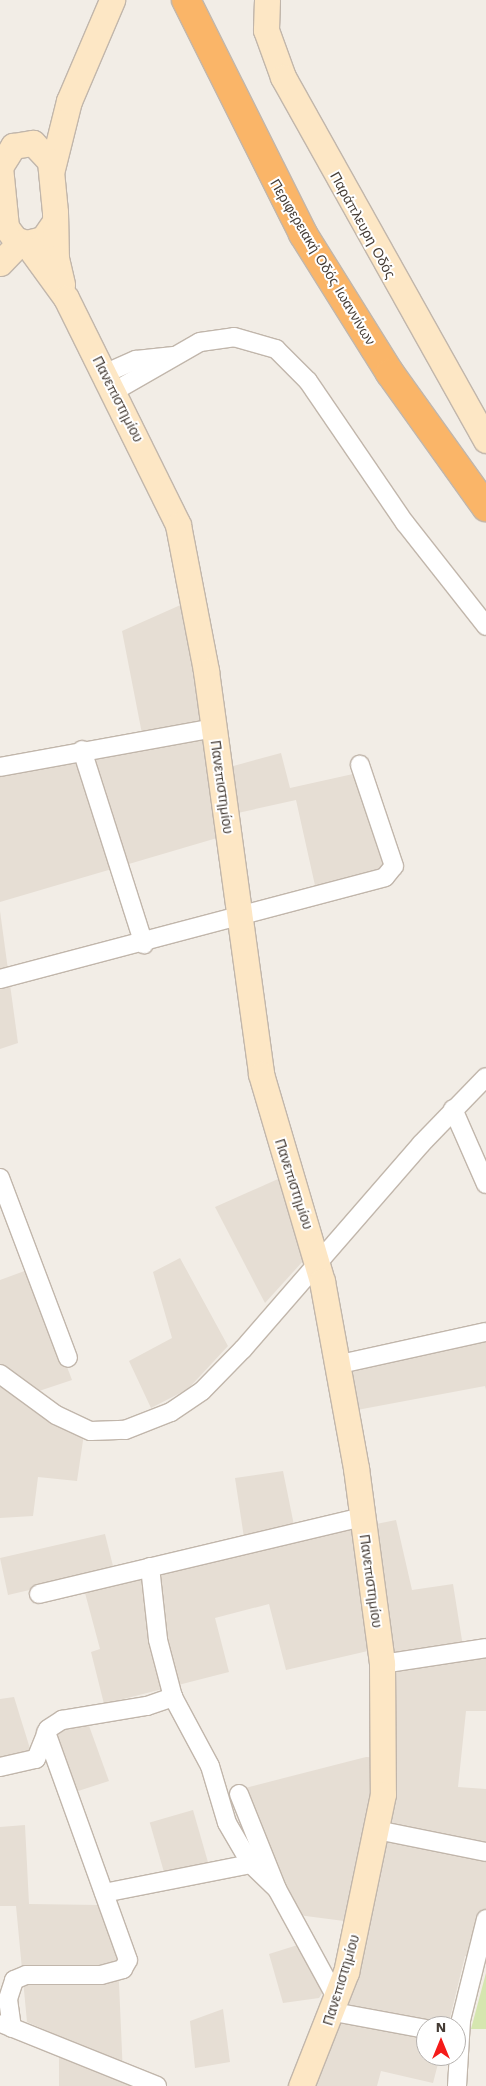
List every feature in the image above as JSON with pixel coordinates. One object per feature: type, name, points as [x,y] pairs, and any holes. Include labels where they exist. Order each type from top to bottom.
[{"type":"highway","name":"Περιφερειακή Οδός Ιωαννίνων","points":[[186,0],[303,234],[390,373],[486,507]]},
{"type":"highway","points":[[199,0],[208,46]]},
{"type":"street","name":"Παράπλευρη Οδός","points":[[267,0],[266,30],[283,77],[486,440]]},
{"type":"street","points":[[52,170],[69,101],[113,1]]},
{"type":"street","points":[[0,263],[12,236],[0,176],[2,158],[16,141],[48,128],[69,101]]},
{"type":"street","points":[[16,141],[40,147],[52,170]]},
{"type":"street","name":"Πανεπιστημίου","points":[[52,170],[56,258],[66,298],[178,525],[214,728],[242,917],[261,1074],[317,1262],[340,1364],[382,1664],[385,1761],[377,1830],[336,2006],[301,2086]]},
{"type":"street","points":[[12,236],[43,239],[54,223]]},
{"type":"street","name":"Πανεπιστημίου","points":[[12,236],[66,298]]},
{"type":"street","points":[[109,382],[136,360],[174,356],[200,342],[223,337],[255,340],[282,353],[308,381],[405,523],[486,626]]},
{"type":"street","points":[[0,767],[82,750],[214,728]]},
{"type":"street","points":[[82,750],[144,944]]},
{"type":"street","points":[[0,979],[144,944],[392,872],[394,866],[360,765]]},
{"type":"street","points":[[0,1374],[82,1428],[114,1432],[149,1423],[202,1391],[453,1109],[486,1077]]},
{"type":"street","points":[[453,1109],[486,1184]]},
{"type":"street","points":[[0,1178],[68,1358]]},
{"type":"street","points":[[340,1364],[486,1332]]},
{"type":"street","points":[[39,1594],[362,1518]]},
{"type":"street","points":[[150,1567],[158,1640],[173,1697],[210,1766],[222,1814],[251,1864],[277,1889]]},
{"type":"street","points":[[382,1664],[486,1648]]},
{"type":"street","points":[[0,1767],[36,1759],[46,1732],[67,1718],[147,1706],[173,1697]]},
{"type":"street","points":[[46,1732],[104,1893],[128,1953],[127,1965],[101,1975],[18,1977],[8,1990],[6,2025],[158,2086]]},
{"type":"street","points":[[239,1794],[277,1889],[336,2006],[416,2026]]},
{"type":"street","points":[[377,1830],[486,1852]]},
{"type":"street","points":[[104,1893],[251,1864]]},
{"type":"street","points":[[463,2016],[486,1919]]},
{"type":"street","points":[[457,2066],[457,2086]]},
{"type":"shaded area","points":[[185,603],[215,771],[281,753],[290,788],[353,774],[385,871],[316,890],[296,800],[215,818],[217,838],[0,902],[0,773],[144,744],[122,631]]},
{"type":"shaded area","points":[[0,911],[18,1043],[0,1049]]},
{"type":"shaded area","points":[[278,1179],[304,1260],[265,1303],[215,1207]]},
{"type":"shaded area","points":[[180,1258],[228,1346],[188,1389],[151,1408],[129,1361],[172,1338],[153,1272]]},
{"type":"shaded area","points":[[30,1269],[72,1380],[39,1391],[0,1365],[0,1280]]},
{"type":"shaded area","points":[[486,1337],[486,1390],[485,1386],[357,1410],[349,1365]]},
{"type":"shaded area","points":[[0,1384],[84,1434],[77,1481],[38,1477],[33,1516],[0,1518]]},
{"type":"shaded area","points":[[283,1471],[297,1540],[396,1520],[412,1590],[453,1584],[465,1659],[486,1656],[486,1711],[466,1711],[458,1787],[486,1789],[486,1959],[465,1956],[450,2016],[416,2016],[416,2066],[437,2066],[433,2083],[381,2071],[377,2086],[311,2086],[367,1924],[298,1915],[241,1789],[366,1757],[393,1758],[385,1647],[286,1670],[269,1604],[215,1618],[229,1672],[104,1704],[91,1652],[100,1649],[81,1578],[8,1595],[0,1558],[105,1534],[117,1582],[246,1551],[235,1478]]},
{"type":"shaded area","points":[[14,1697],[32,1755],[0,1760],[0,1699]]},
{"type":"shaded area","points":[[88,1723],[109,1781],[72,1793],[52,1735],[56,1728]]},
{"type":"shaded area","points":[[193,1810],[209,1866],[166,1878],[150,1822]]},
{"type":"shaded area","points":[[25,1825],[29,1904],[100,1905],[118,1960],[123,2075],[145,2086],[59,2086],[59,2036],[27,2022],[16,1906],[0,1906],[0,1827]]},
{"type":"shaded area","points":[[304,1943],[323,1992],[319,1998],[283,2003],[269,1954]]},
{"type":"shaded area","points":[[223,2009],[230,2062],[195,2068],[190,2021]]},
{"type":"green space","points":[[486,1973],[486,2029],[471,2029]]}]
